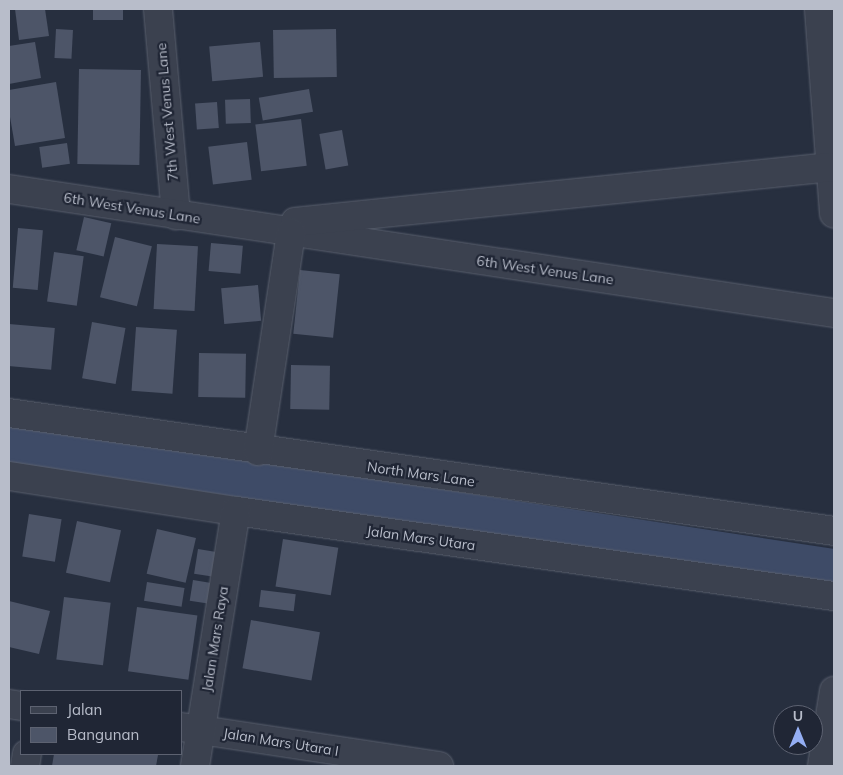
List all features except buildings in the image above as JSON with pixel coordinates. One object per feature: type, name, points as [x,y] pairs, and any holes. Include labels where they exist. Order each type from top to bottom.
[{"type":"street","name":"7th West Venus Lane","points":[[159,9],[176,215]]},
{"type":"street","points":[[819,9],[834,213]]},
{"type":"street","name":"6th West Venus Lane","points":[[256,227],[831,166]]},
{"type":"street","name":"6th West Venus Lane","points":[[9,190],[834,313]]},
{"type":"street","points":[[258,451],[291,232]]},
{"type":"street","name":"North Mars Lane","points":[[9,413],[258,451],[834,531]]},
{"type":"street","name":"Jalan Mars Utara","points":[[9,476],[236,511],[834,596]]},
{"type":"street","name":"Jalan Mars Raya","points":[[195,766],[190,728],[236,511]]},
{"type":"street","points":[[822,766],[834,691]]},
{"type":"street","name":"Jalan Mars Utara I","points":[[190,728],[439,766]]},
{"type":"waterway","points":[[9,443],[834,568]]}]
